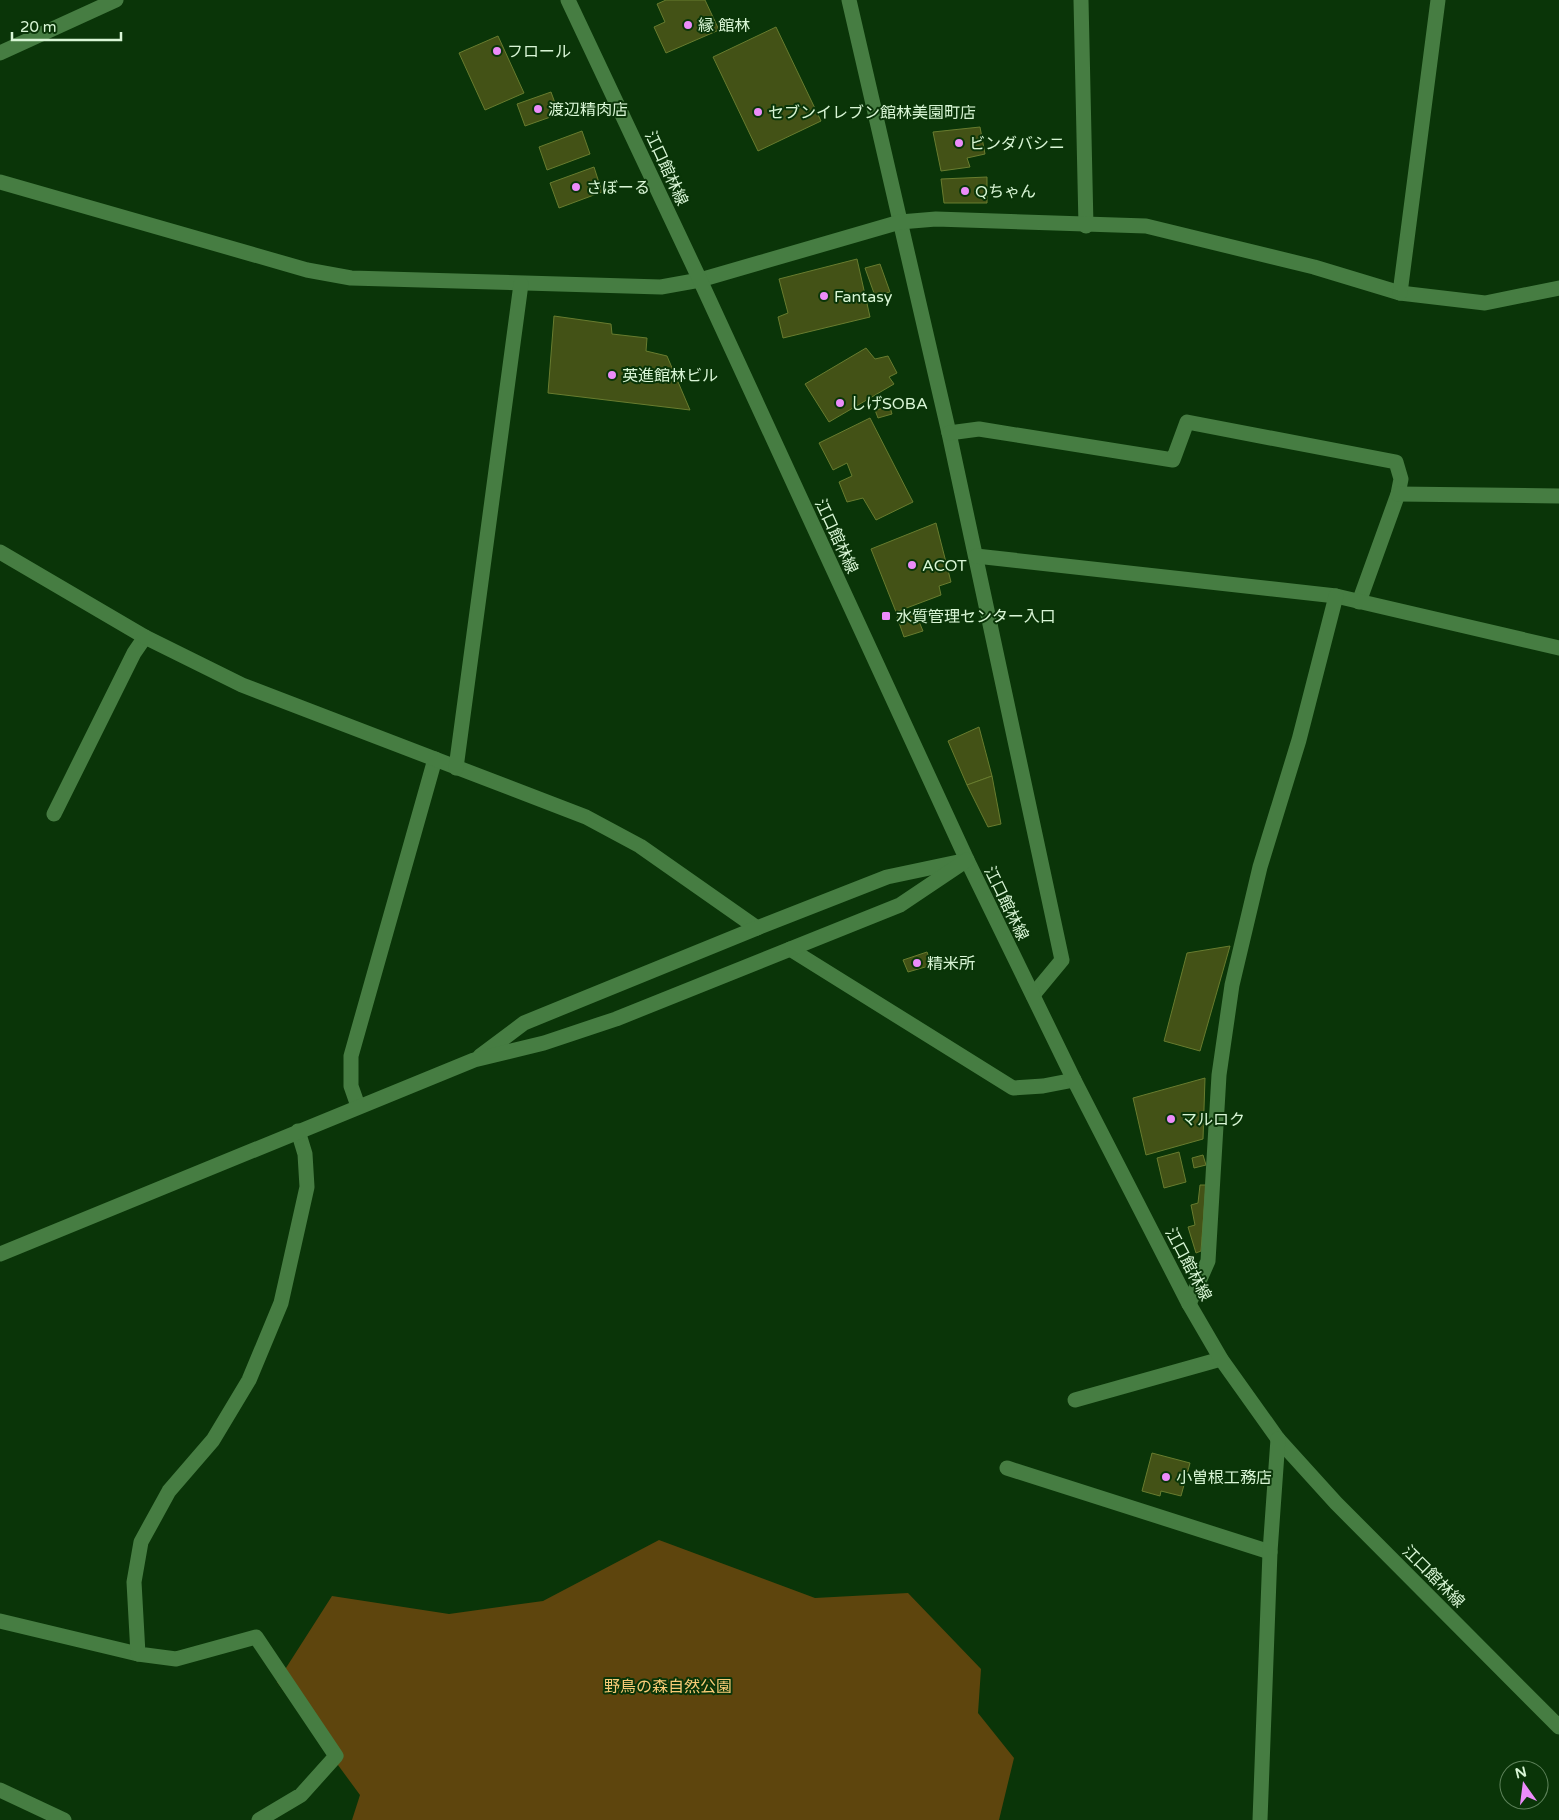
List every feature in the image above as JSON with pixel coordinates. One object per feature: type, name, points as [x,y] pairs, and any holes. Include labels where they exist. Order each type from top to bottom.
[{"type":"street","points":[[0,53],[116,0]]},
{"type":"street","name":"江口館林線","points":[[568,0],[700,280],[967,860],[1074,1080],[1189,1304],[1221,1359],[1278,1439],[1336,1503],[1559,1727]]},
{"type":"street","points":[[849,0],[949,433],[1062,960],[1033,995]]},
{"type":"street","points":[[1081,0],[1086,226]]},
{"type":"street","points":[[1400,293],[1438,0]]},
{"type":"street","points":[[0,182],[307,270],[351,278],[661,287],[700,280],[900,222],[936,219],[1086,226],[1146,226],[1314,267],[1400,293],[1485,303],[1559,288]]},
{"type":"street","points":[[456,768],[520,284]]},
{"type":"street","points":[[949,433],[979,429],[1173,460],[1187,422],[1396,462],[1401,478],[1398,494],[1359,602]]},
{"type":"street","points":[[1398,494],[1559,496]]},
{"type":"street","points":[[0,552],[145,637],[242,685],[594,821],[640,846],[757,928]]},
{"type":"street","points":[[976,556],[1336,596],[1559,648]]},
{"type":"street","points":[[1189,1304],[1208,1261],[1218,1075],[1232,985],[1260,867],[1299,740],[1336,596]]},
{"type":"street","points":[[54,814],[134,653],[145,637]]},
{"type":"street","points":[[358,1106],[350,1086],[351,1056],[435,759]]},
{"type":"street","points":[[474,1060],[524,1023],[757,928],[887,877],[967,860]]},
{"type":"street","points":[[0,1254],[474,1060],[544,1043],[616,1019],[900,905],[967,860]]},
{"type":"street","points":[[790,949],[1013,1088],[1043,1086],[1074,1080]]},
{"type":"street","points":[[138,1654],[134,1582],[140,1542],[170,1491],[213,1440],[224,1423],[249,1380],[281,1303],[307,1187],[305,1154],[298,1131]]},
{"type":"street","points":[[1075,1400],[1221,1359]]},
{"type":"street","points":[[1260,1820],[1270,1552],[1278,1439]]},
{"type":"street","points":[[1007,1468],[1270,1552]]},
{"type":"street","points":[[0,1621],[138,1654],[176,1659],[256,1637],[336,1756],[301,1795],[259,1820]]},
{"type":"street","points":[[0,1790],[64,1820]]},
{"type":"green space","name":"野鳥の森自然公園","points":[[659,1540],[815,1598],[908,1593],[981,1669],[978,1713],[1014,1758],[999,1820],[352,1820],[360,1795],[277,1682],[332,1596],[449,1614],[543,1601]]},
{"type":"building","name":"縁 館林","points":[[666,0],[705,0],[719,30],[666,53],[654,27],[665,22],[657,4]]},
{"type":"building","points":[[776,27],[821,121],[758,151],[713,57]]},
{"type":"building","points":[[498,36],[524,93],[485,110],[459,53]]},
{"type":"building","name":"渡辺精肉店","points":[[551,92],[559,114],[525,126],[517,104]]},
{"type":"building","name":"ビンダバシニ","points":[[980,127],[985,154],[967,158],[970,167],[941,171],[933,132]]},
{"type":"building","points":[[582,131],[590,154],[547,170],[539,147]]},
{"type":"building","name":"さぼーる","points":[[594,167],[602,192],[559,208],[550,183]]},
{"type":"building","name":"Qちゃん","points":[[987,177],[987,203],[944,203],[941,179]]},
{"type":"building","name":"Fantasy","points":[[857,259],[870,317],[783,338],[778,317],[788,313],[779,279]]},
{"type":"building","points":[[880,264],[890,292],[875,296],[865,268]]},
{"type":"building","name":"英進館林ビル","points":[[554,316],[611,324],[612,334],[647,338],[646,351],[667,356],[690,410],[548,393]]},
{"type":"building","name":"しげSOBA","points":[[866,348],[875,359],[888,356],[897,373],[889,377],[894,384],[829,422],[805,384]]},
{"type":"building","points":[[890,407],[892,414],[878,418],[875,410]]},
{"type":"building","points":[[870,418],[913,502],[876,520],[863,498],[847,502],[839,482],[852,476],[847,463],[833,470],[819,443]]},
{"type":"building","name":"ACOT","points":[[936,523],[951,582],[939,586],[941,595],[896,612],[871,549]]},
{"type":"building","points":[[915,612],[923,631],[904,637],[897,617]]},
{"type":"building","points":[[979,727],[992,776],[967,785],[948,741]]},
{"type":"building","points":[[992,776],[1001,824],[988,827],[967,785]]},
{"type":"building","points":[[1230,946],[1200,1051],[1164,1041],[1187,953]]},
{"type":"building","name":"精米所","points":[[927,952],[932,965],[908,972],[903,960]]},
{"type":"building","name":"マルロク","points":[[1205,1078],[1203,1139],[1146,1155],[1133,1098]]},
{"type":"building","points":[[1179,1152],[1186,1182],[1164,1188],[1157,1158]]},
{"type":"building","points":[[1203,1155],[1206,1165],[1194,1168],[1192,1158]]},
{"type":"building","points":[[1200,1185],[1206,1185],[1201,1251],[1196,1253],[1188,1227],[1195,1225],[1191,1205],[1198,1203]]},
{"type":"building","name":"小曽根工務店","points":[[1152,1453],[1190,1463],[1181,1496],[1161,1491],[1160,1496],[1142,1491]]},
{"type":"place","name":"縁 館林","points":[[688,25]]},
{"type":"place","name":"フロール","points":[[497,51]]},
{"type":"place","name":"渡辺精肉店","points":[[538,109]]},
{"type":"place","name":"セブンイレブン館林美園町店","points":[[758,112]]},
{"type":"place","name":"ビンダバシニ","points":[[959,143]]},
{"type":"place","name":"さぼーる","points":[[576,187]]},
{"type":"place","name":"Qちゃん","points":[[965,191]]},
{"type":"place","name":"Fantasy","points":[[824,296]]},
{"type":"place","name":"英進館林ビル","points":[[612,375]]},
{"type":"place","name":"しげSOBA","points":[[840,403]]},
{"type":"place","name":"ACOT","points":[[912,565]]},
{"type":"place","name":"水質管理センター入口","points":[[886,616]]},
{"type":"place","name":"精米所","points":[[917,963]]},
{"type":"place","name":"マルロク","points":[[1171,1119]]},
{"type":"place","name":"小曽根工務店","points":[[1166,1477]]}]
